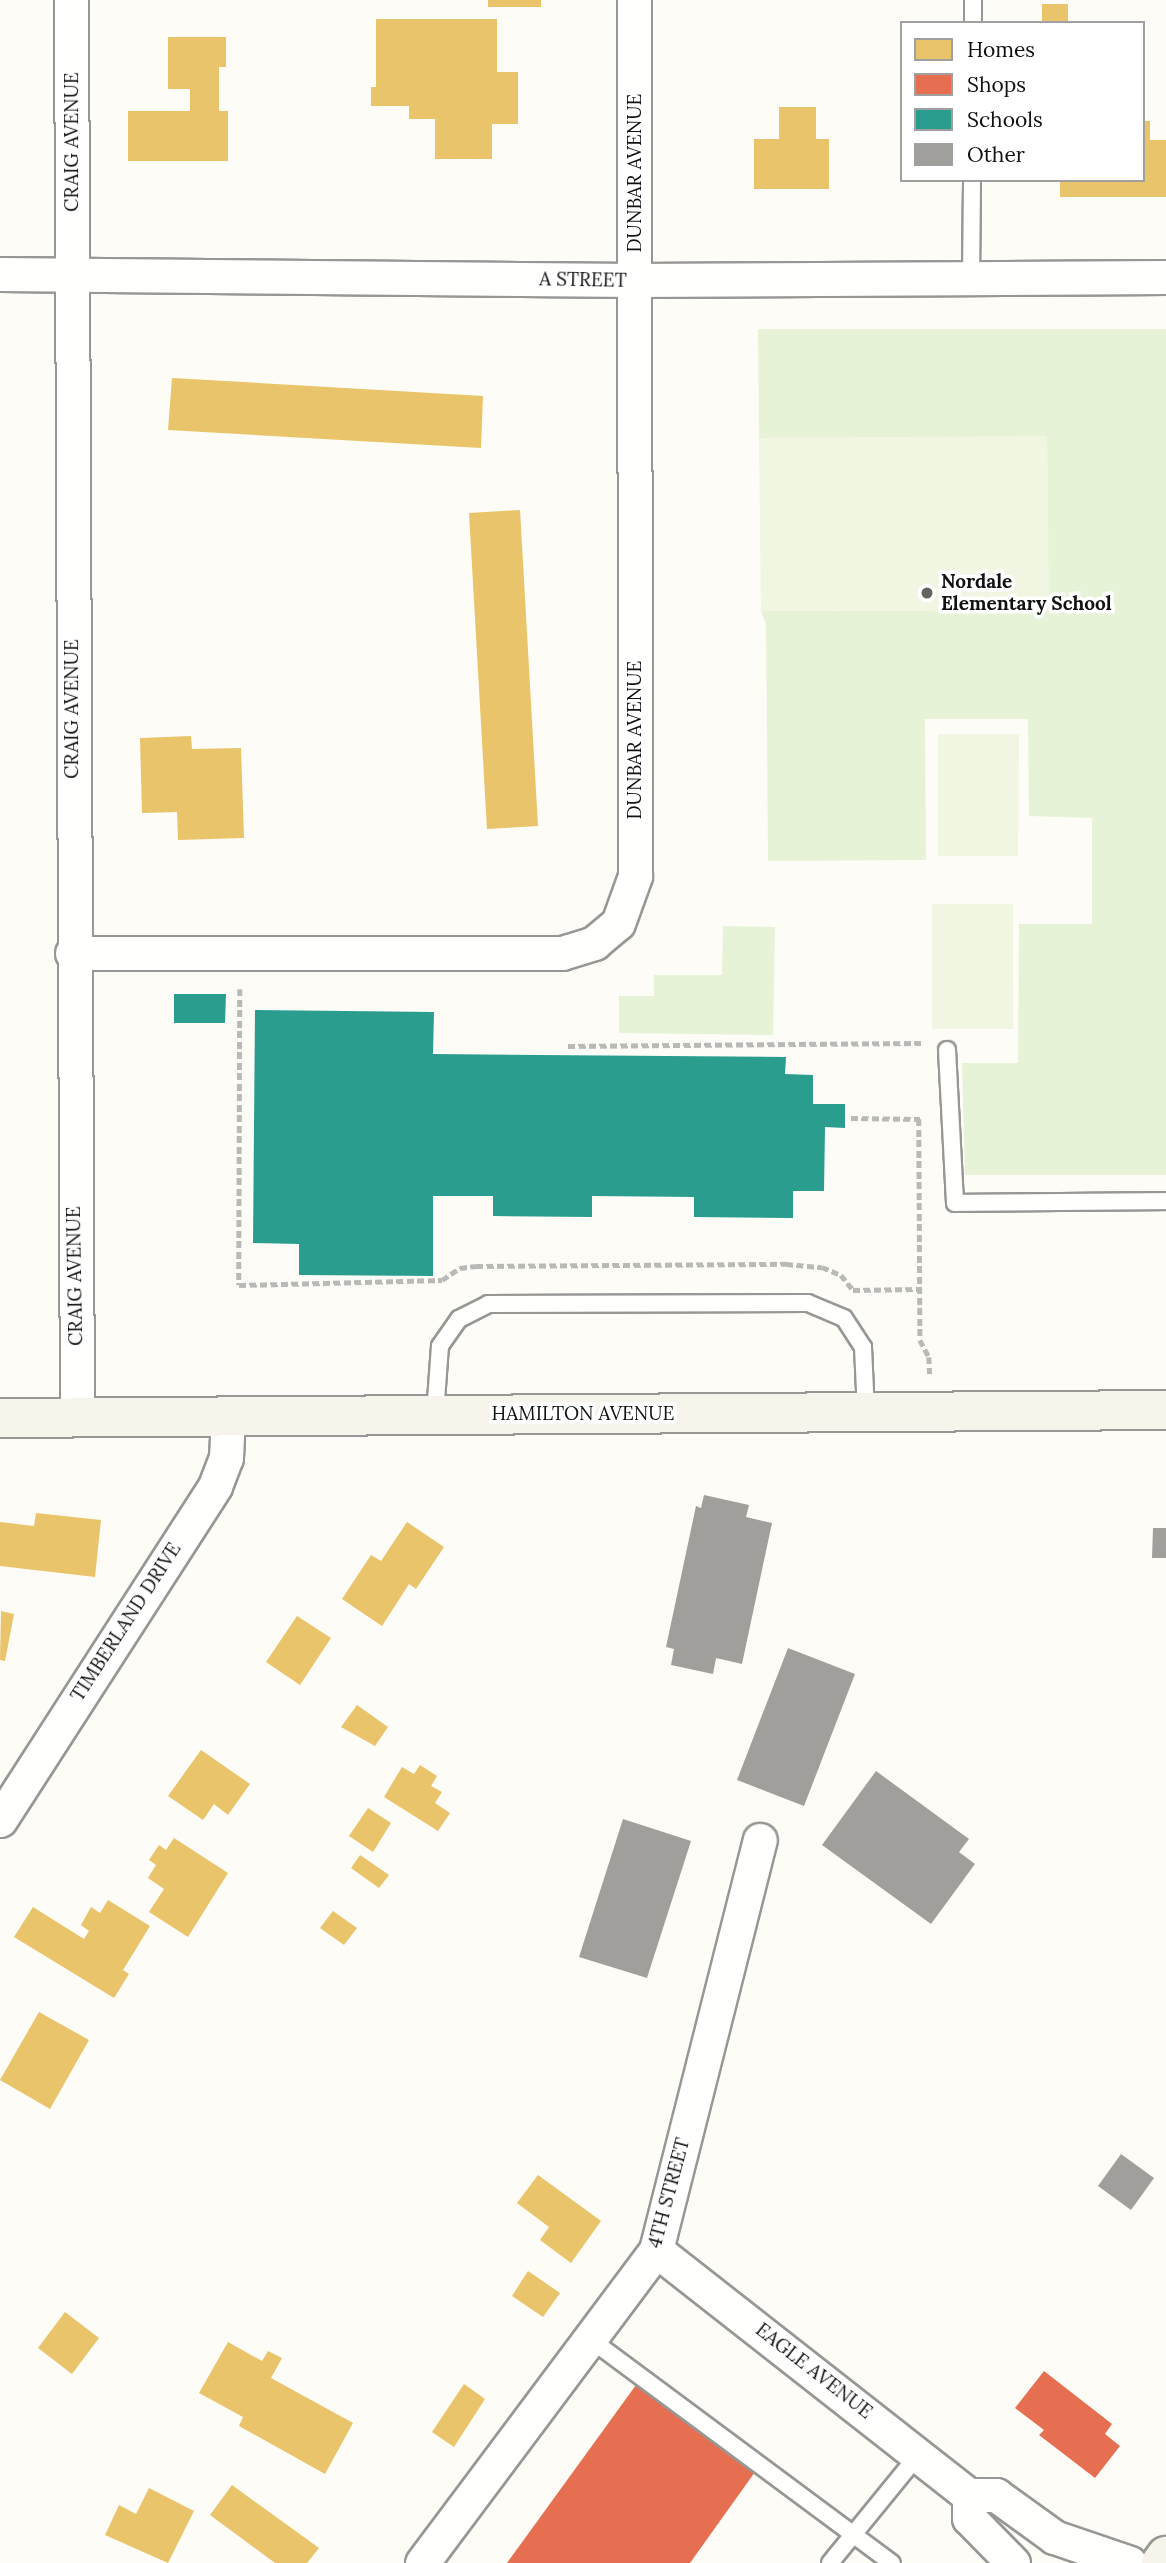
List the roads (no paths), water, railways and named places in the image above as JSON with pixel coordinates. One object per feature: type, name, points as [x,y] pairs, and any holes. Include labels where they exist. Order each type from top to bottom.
[{"type":"street","name":"CRAIG AVENUE","points":[[71,0],[72,953],[77,1417]]},
{"type":"street","name":"DUNBAR AVENUE","points":[[72,953],[562,953],[594,943],[618,923],[635,876],[634,0]]},
{"type":"street","name":"A STREET","points":[[0,274],[635,280],[1166,277]]},
{"type":"street","name":"HAMILTON AVENUE","points":[[0,1418],[1166,1410]]},
{"type":"street","name":"TIMBERLAND DRIVE","points":[[0,1820],[215,1486],[226,1458],[228,1416]]},
{"type":"street","name":"4TH STREET","points":[[422,2563],[656,2250],[760,1840]]},
{"type":"street","name":"EAGLE AVENUE","points":[[656,2250],[920,2453],[969,2495]]},
{"type":"street","points":[[1013,2563],[969,2518],[969,2495],[996,2496],[1054,2537],[1130,2563]]},
{"type":"street","points":[[1160,2563],[1166,2556]]},
{"type":"lane","points":[[973,0],[973,21]]},
{"type":"lane","points":[[971,279],[972,182]]},
{"type":"lane","points":[[947,1050],[955,1203],[1166,1201]]},
{"type":"lane","points":[[435,1414],[440,1346],[459,1319],[488,1304],[808,1303],[844,1318],[863,1348],[866,1412]]},
{"type":"lane","points":[[590,2339],[892,2563]]},
{"type":"lane","points":[[830,2563],[920,2453]]},
{"type":"place","name":"Nordale Elementary School","points":[[927,593]]}]
